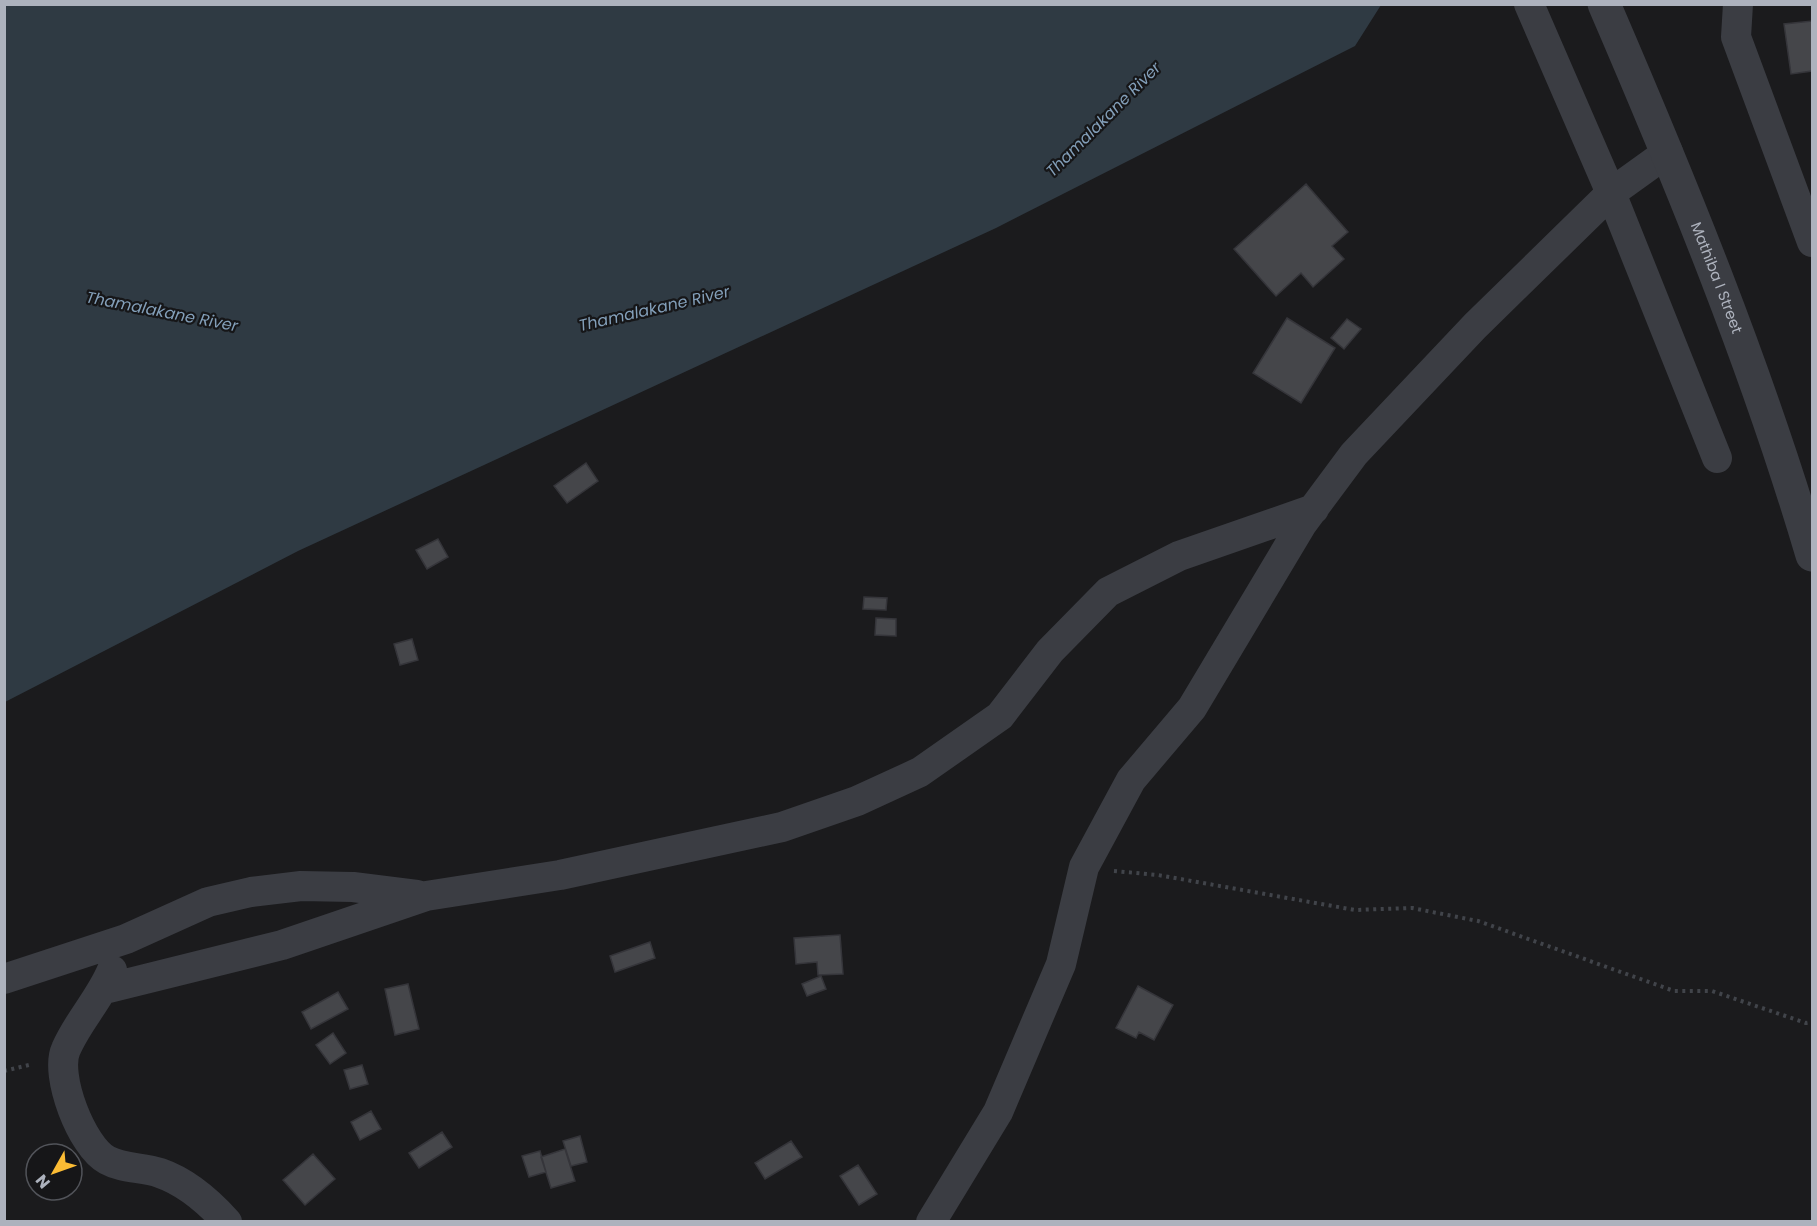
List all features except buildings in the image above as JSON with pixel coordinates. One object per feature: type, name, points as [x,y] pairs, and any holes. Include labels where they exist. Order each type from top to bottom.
[{"type":"street","points":[[1529,4],[1611,194],[1718,458]]},
{"type":"street","name":"Mathiba I Street","points":[[1604,4],[1668,152],[1776,439],[1812,555]]},
{"type":"street","points":[[1738,4],[1736,37],[1812,242]]},
{"type":"street","points":[[931,1221],[998,1112],[1060,964],[1084,867],[1131,780],[1192,708],[1314,509],[1362,445],[1474,326],[1611,194],[1668,152]]},
{"type":"street","points":[[105,989],[282,945],[426,896],[560,876],[642,858],[782,827],[857,801],[920,772],[1000,716],[1050,651],[1081,616],[1108,592],[1179,556],[1314,509]]},
{"type":"street","points":[[4,979],[126,939],[208,902],[251,892],[301,886],[353,887],[426,896]]},
{"type":"street","points":[[126,939],[105,989],[64,1051],[64,1075],[82,1131],[92,1147],[106,1160],[168,1177],[199,1196],[226,1221]]},
{"type":"path","points":[[1084,867],[1158,875],[1355,910],[1412,908],[1478,921],[1674,991],[1713,991],[1806,1023],[1812,1022]]},
{"type":"water","name":"Thamalakane River","points":[[5,4],[1381,5],[1355,46],[996,228],[298,551],[5,702]]}]
